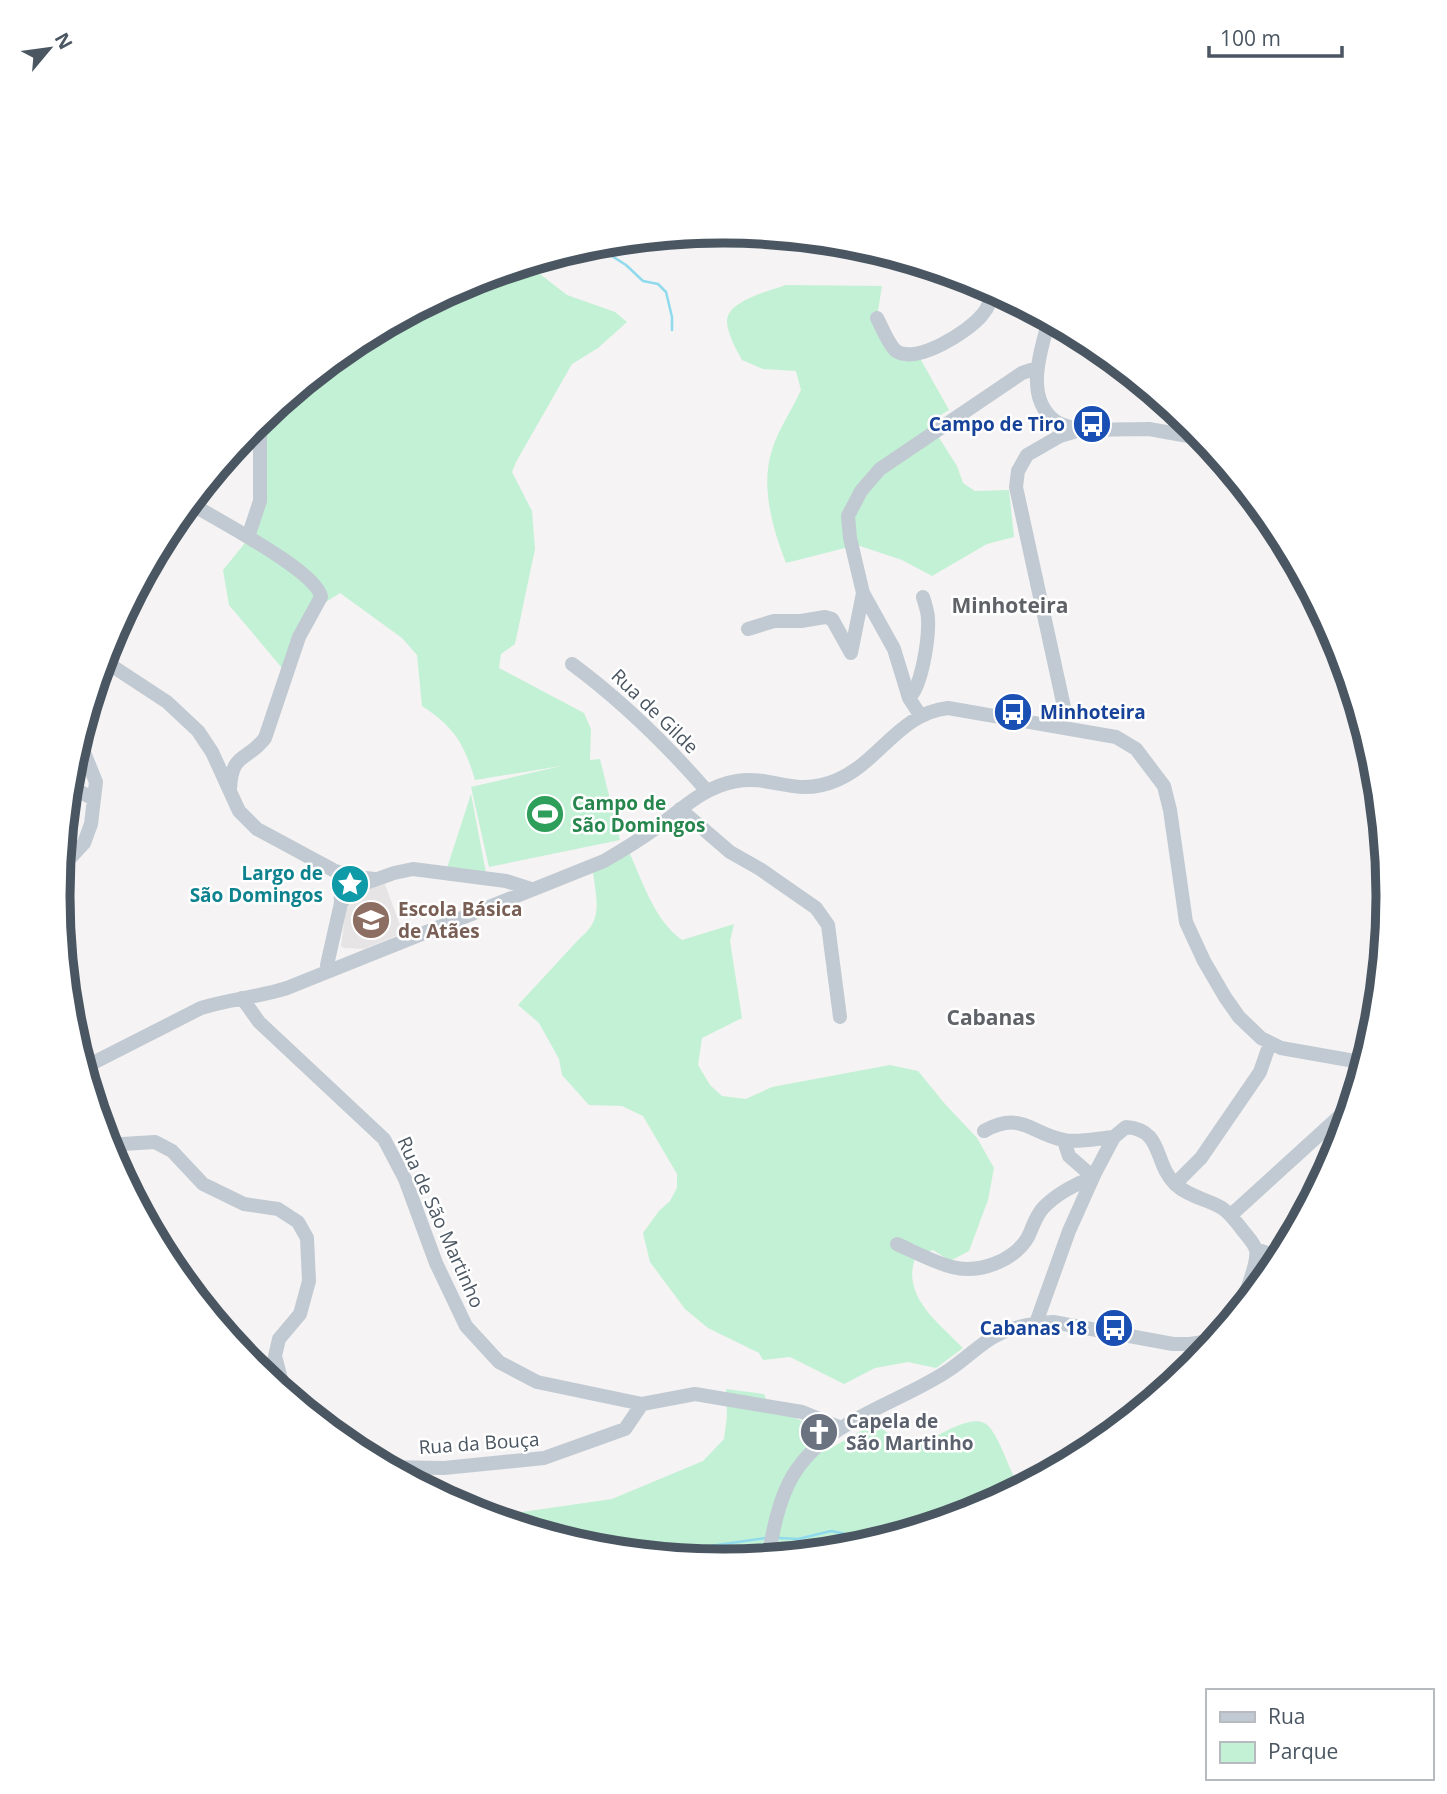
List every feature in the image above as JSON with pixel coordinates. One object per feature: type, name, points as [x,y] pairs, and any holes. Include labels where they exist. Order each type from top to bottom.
[{"type":"street","points":[[877,318],[894,349],[901,353],[934,349],[968,328],[982,315],[991,301]]},
{"type":"street","points":[[1047,329],[1037,368],[1038,391],[1044,408],[1054,420],[1080,430]]},
{"type":"street","points":[[920,715],[909,698],[894,649],[863,593],[850,538],[848,516],[861,491],[880,469],[1022,373],[1037,368]]},
{"type":"street","points":[[1060,726],[1063,707],[1016,487],[1018,471],[1027,455],[1060,436],[1080,430],[1149,429],[1187,436]]},
{"type":"street","points":[[248,537],[260,501],[260,436]]},
{"type":"street","points":[[199,508],[310,578],[321,597],[299,637],[265,738],[260,746],[239,760],[231,772],[230,789]]},
{"type":"street","points":[[747,629],[774,621],[801,621],[825,617],[832,620],[851,653],[863,593]]},
{"type":"street","points":[[909,698],[915,692],[924,656],[928,617],[923,597]]},
{"type":"street","name":"Rua de Gilde","points":[[572,664],[633,714],[672,751],[707,791]]},
{"type":"street","points":[[113,666],[152,691],[188,720],[208,744],[239,811],[257,829],[346,881],[375,879],[414,869],[506,881],[531,889]]},
{"type":"street","points":[[92,1064],[201,1008],[271,993],[604,861],[640,840],[693,798],[707,791],[737,781],[753,780],[805,788],[834,782],[863,765],[920,715],[948,708],[1116,737],[1136,749],[1164,786],[1186,922],[1225,998],[1239,1017],[1270,1044],[1291,1051],[1356,1061]]},
{"type":"street","points":[[71,856],[78,851],[91,824],[96,782],[86,756]]},
{"type":"street","points":[[79,791],[93,799]]},
{"type":"street","points":[[680,809],[730,852],[760,869],[816,908],[828,926],[840,1017]]},
{"type":"street","points":[[330,971],[327,965],[346,881]]},
{"type":"street","name":"Rua de São Martinho","points":[[242,998],[259,1022],[384,1139],[405,1179],[436,1263],[466,1326],[499,1362],[537,1382],[642,1404],[695,1394],[802,1412],[841,1429]]},
{"type":"street","points":[[1175,1184],[1201,1158],[1260,1072],[1270,1044]]},
{"type":"street","points":[[1231,1215],[1338,1118]]},
{"type":"street","points":[[984,1131],[1004,1123],[1027,1124],[1065,1141],[1114,1137]]},
{"type":"street","points":[[1036,1323],[1069,1231],[1093,1177],[1114,1137],[1126,1127],[1141,1128],[1151,1137],[1164,1170],[1175,1184],[1188,1194],[1220,1207],[1231,1215],[1256,1249],[1271,1254]]},
{"type":"street","points":[[1065,1141],[1069,1156],[1093,1177]]},
{"type":"street","points":[[119,1144],[155,1142],[172,1151],[203,1184],[244,1204],[278,1209],[298,1222],[307,1238],[309,1281],[299,1314],[279,1339],[275,1356],[280,1377]]},
{"type":"street","points":[[897,1244],[953,1267],[992,1265],[1015,1252],[1027,1239],[1044,1206],[1074,1185],[1093,1177]]},
{"type":"street","points":[[1246,1289],[1256,1261],[1256,1249]]},
{"type":"street","points":[[770,1549],[778,1510],[793,1476],[813,1451],[867,1412],[900,1398],[948,1371],[1003,1331],[1036,1323],[1064,1324],[1173,1344],[1201,1343]]},
{"type":"street","name":"Rua da Bouça","points":[[405,1467],[444,1468],[544,1458],[625,1429],[642,1404]]},
{"type":"shaded area","name":"Escola Básica de Atães","points":[[384,882],[403,933],[364,949],[344,948],[341,946],[346,908],[353,898],[364,890]]},
{"type":"green space","points":[[536,271],[567,295],[615,312],[627,322],[598,348],[572,364],[512,472],[532,511],[535,549],[515,644],[501,654],[499,668],[584,713],[591,729],[590,760],[600,759],[620,840],[489,867],[471,787],[561,766],[475,780],[467,756],[456,737],[442,721],[422,706],[417,655],[402,638],[340,593],[315,609],[287,674],[229,605],[223,570],[254,532],[259,437],[326,379],[397,331],[473,293]]},
{"type":"green space","points":[[786,285],[882,286],[876,323],[895,355],[916,351],[949,410],[929,422],[957,466],[963,483],[975,491],[1009,490],[1014,537],[987,544],[932,576],[902,560],[857,545],[786,563],[773,522],[767,478],[775,443],[801,390],[796,371],[763,369],[742,360],[727,322],[734,308],[741,303]]},
{"type":"green space","points":[[471,794],[486,873],[447,868]]},
{"type":"green space","points":[[629,852],[657,911],[672,932],[682,940],[734,924],[730,941],[742,1018],[702,1038],[698,1065],[710,1085],[722,1096],[746,1099],[772,1087],[890,1065],[918,1071],[977,1138],[994,1168],[988,1200],[969,1251],[950,1261],[933,1250],[916,1256],[912,1270],[913,1283],[924,1307],[963,1348],[936,1368],[908,1362],[875,1368],[844,1384],[790,1357],[763,1360],[759,1353],[708,1328],[685,1309],[650,1262],[643,1233],[670,1201],[677,1188],[677,1174],[643,1116],[622,1106],[589,1105],[562,1075],[559,1059],[539,1023],[518,1005],[593,923],[597,900],[593,872]]},
{"type":"green space","points":[[726,1389],[764,1394],[769,1406],[819,1429],[831,1448],[875,1423],[894,1438],[917,1444],[975,1421],[984,1423],[991,1429],[1015,1479],[1018,1480],[974,1501],[893,1528],[809,1545],[766,1549],[681,1549],[638,1545],[596,1538],[508,1514],[612,1499],[703,1461],[724,1439]]},
{"type":"waterway","points":[[609,254],[643,281],[658,284],[666,292],[672,330]]},
{"type":"waterway","points":[[779,1538],[798,1539],[831,1531],[858,1536]]},
{"type":"waterway","points":[[699,1549],[765,1538]]},
{"type":"place","name":"Campo de Tiro","points":[[1092,424]]},
{"type":"place","name":"Minhoteira","points":[[1013,712]]},
{"type":"place","name":"Campo de São Domingos","points":[[545,814]]},
{"type":"place","name":"Largo de São Domingos","points":[[350,884]]},
{"type":"place","name":"Escola Básica de Atães","points":[[371,920]]},
{"type":"place","name":"Cabanas 18","points":[[1114,1328]]},
{"type":"place","name":"Capela de São Martinho","points":[[819,1432]]},
{"type":"district","name":"Minhoteira","points":[[1010,606]]},
{"type":"district","name":"Cabanas","points":[[991,1018]]}]
